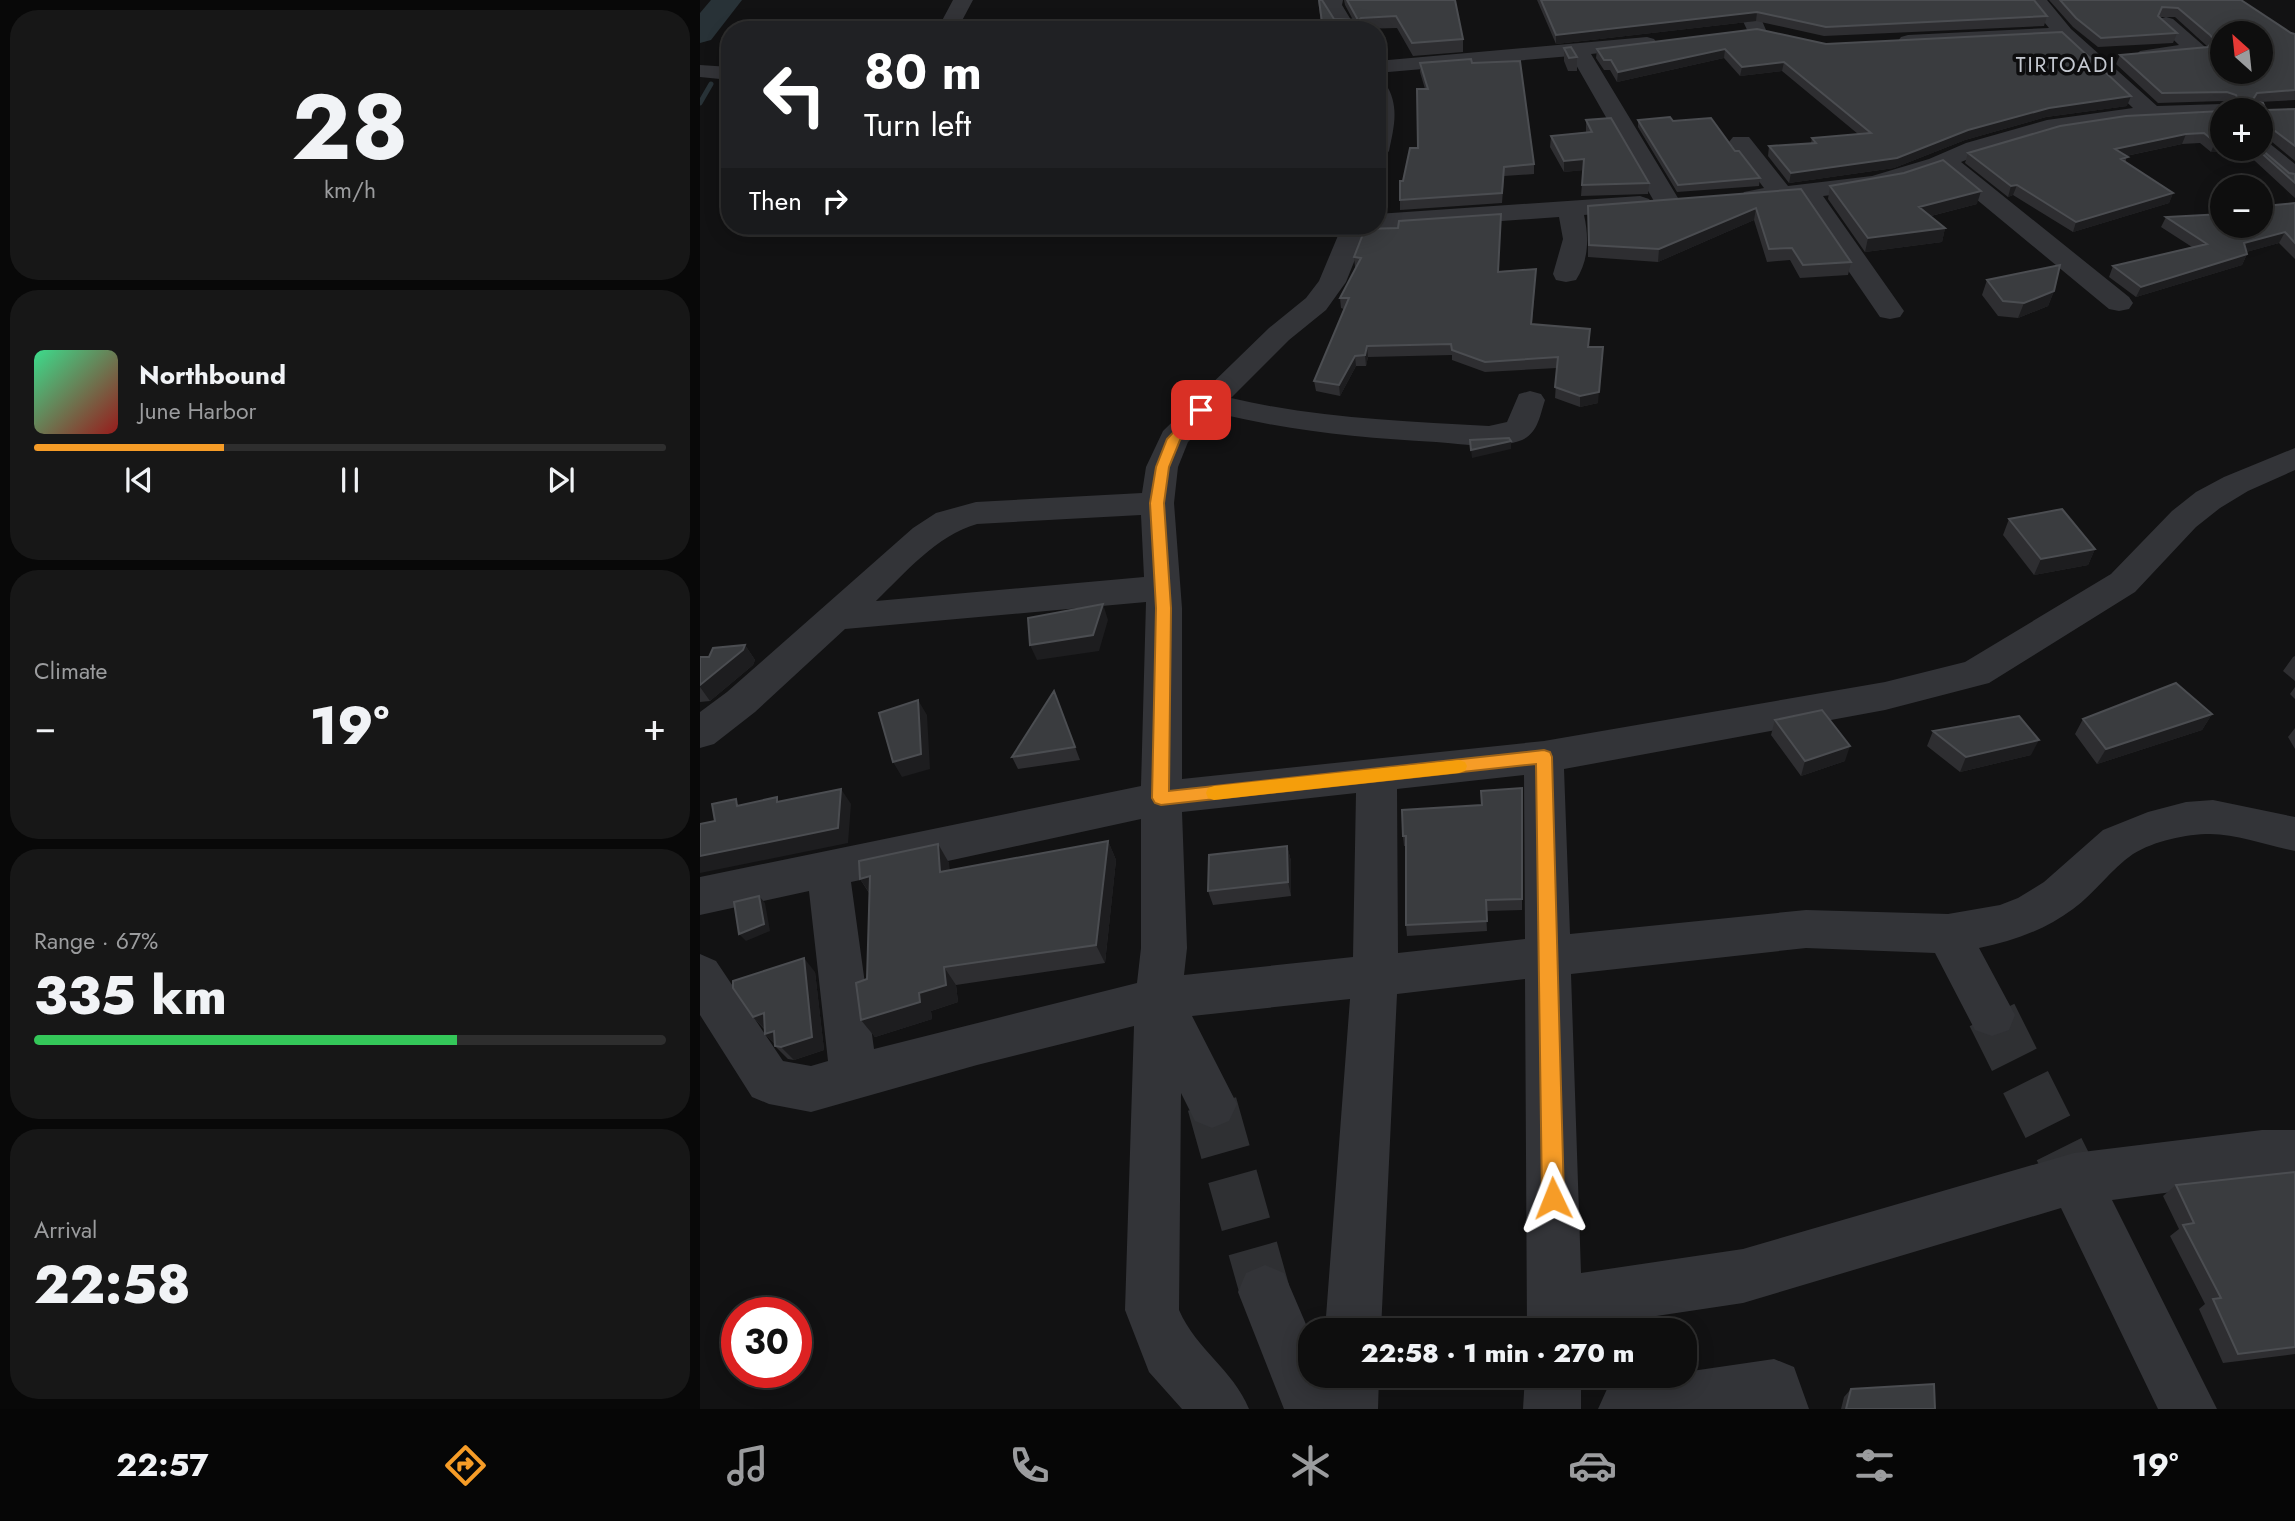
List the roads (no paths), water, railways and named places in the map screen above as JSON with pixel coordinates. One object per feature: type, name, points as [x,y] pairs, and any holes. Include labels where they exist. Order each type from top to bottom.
[{"type":"street","points":[[952,21],[962,0]]},
{"type":"street","points":[[1333,0],[1332,5],[1342,21]]},
{"type":"street","points":[[1743,0],[1756,30]]},
{"type":"street","points":[[2036,0],[2064,33],[2151,113]]},
{"type":"street","points":[[2093,57],[2196,51],[2166,23]]},
{"type":"street","points":[[1728,34],[1756,30],[1777,35]]},
{"type":"street","points":[[1890,42],[2064,33]]},
{"type":"street","points":[[1386,66],[1579,51],[1674,40]]},
{"type":"street","points":[[1386,221],[1680,202],[1579,51]]},
{"type":"street","points":[[700,71],[721,73]]},
{"type":"street","points":[[1725,199],[1874,183],[1944,161],[1974,148],[2055,125],[2151,113],[2210,113]]},
{"type":"street","points":[[1741,142],[1795,193],[1890,311]]},
{"type":"street","points":[[2273,158],[2295,176]]},
{"type":"street","points":[[1944,161],[2119,303]]},
{"type":"street","points":[[1566,274],[1576,239],[1570,208]]},
{"type":"street","points":[[1220,1409],[1169,1352],[1152,1310],[1158,999],[1164,948],[1161,798],[1164,710],[1163,587],[1157,503],[1162,467],[1174,439],[1279,334],[1316,304],[1332,282],[1351,235]]},
{"type":"street","points":[[1209,402],[1271,417],[1342,427],[1489,436],[1511,433],[1521,427],[1530,400]]},
{"type":"street","points":[[700,896],[1161,798],[1544,757],[1885,696],[1976,673],[2123,583],[2184,519],[2208,500],[2236,484],[2295,458]]},
{"type":"street","points":[[700,733],[741,702],[925,536],[948,521],[976,513],[1157,503]]},
{"type":"street","points":[[835,617],[1163,587]]},
{"type":"street","points":[[1544,757],[1555,1317],[1743,1276],[2074,1179],[2262,1155],[2295,1155]]},
{"type":"street","points":[[1354,1318],[1375,976],[1377,775]]},
{"type":"street","points":[[700,975],[769,1081],[811,1089],[977,1043],[1158,999],[1806,929],[1948,934],[2003,924],[2034,911],[2059,894],[2119,842],[2148,829],[2213,817],[2295,834]]},
{"type":"street","points":[[828,868],[854,1077]]},
{"type":"street","points":[[1948,934],[1992,1015]]},
{"type":"street","points":[[1158,999],[1212,1104]]},
{"type":"street","points":[[2074,1179],[2188,1409]]},
{"type":"street","points":[[1265,1292],[1313,1409]]},
{"type":"street","points":[[1627,1409],[1774,1387],[1780,1409]]},
{"type":"street","points":[[1349,1409],[1350,1388]]},
{"type":"street","points":[[1552,1409],[1553,1388]]},
{"type":"waterway","points":[[700,33],[727,0]]},
{"type":"waterway","points":[[700,103],[711,84]]},
{"type":"tunnel","points":[[1992,1015],[2074,1179]]},
{"type":"tunnel","points":[[1212,1104],[1265,1292]]},
{"type":"district","name":"TIRTOADI","points":[[2066,65]]}]
